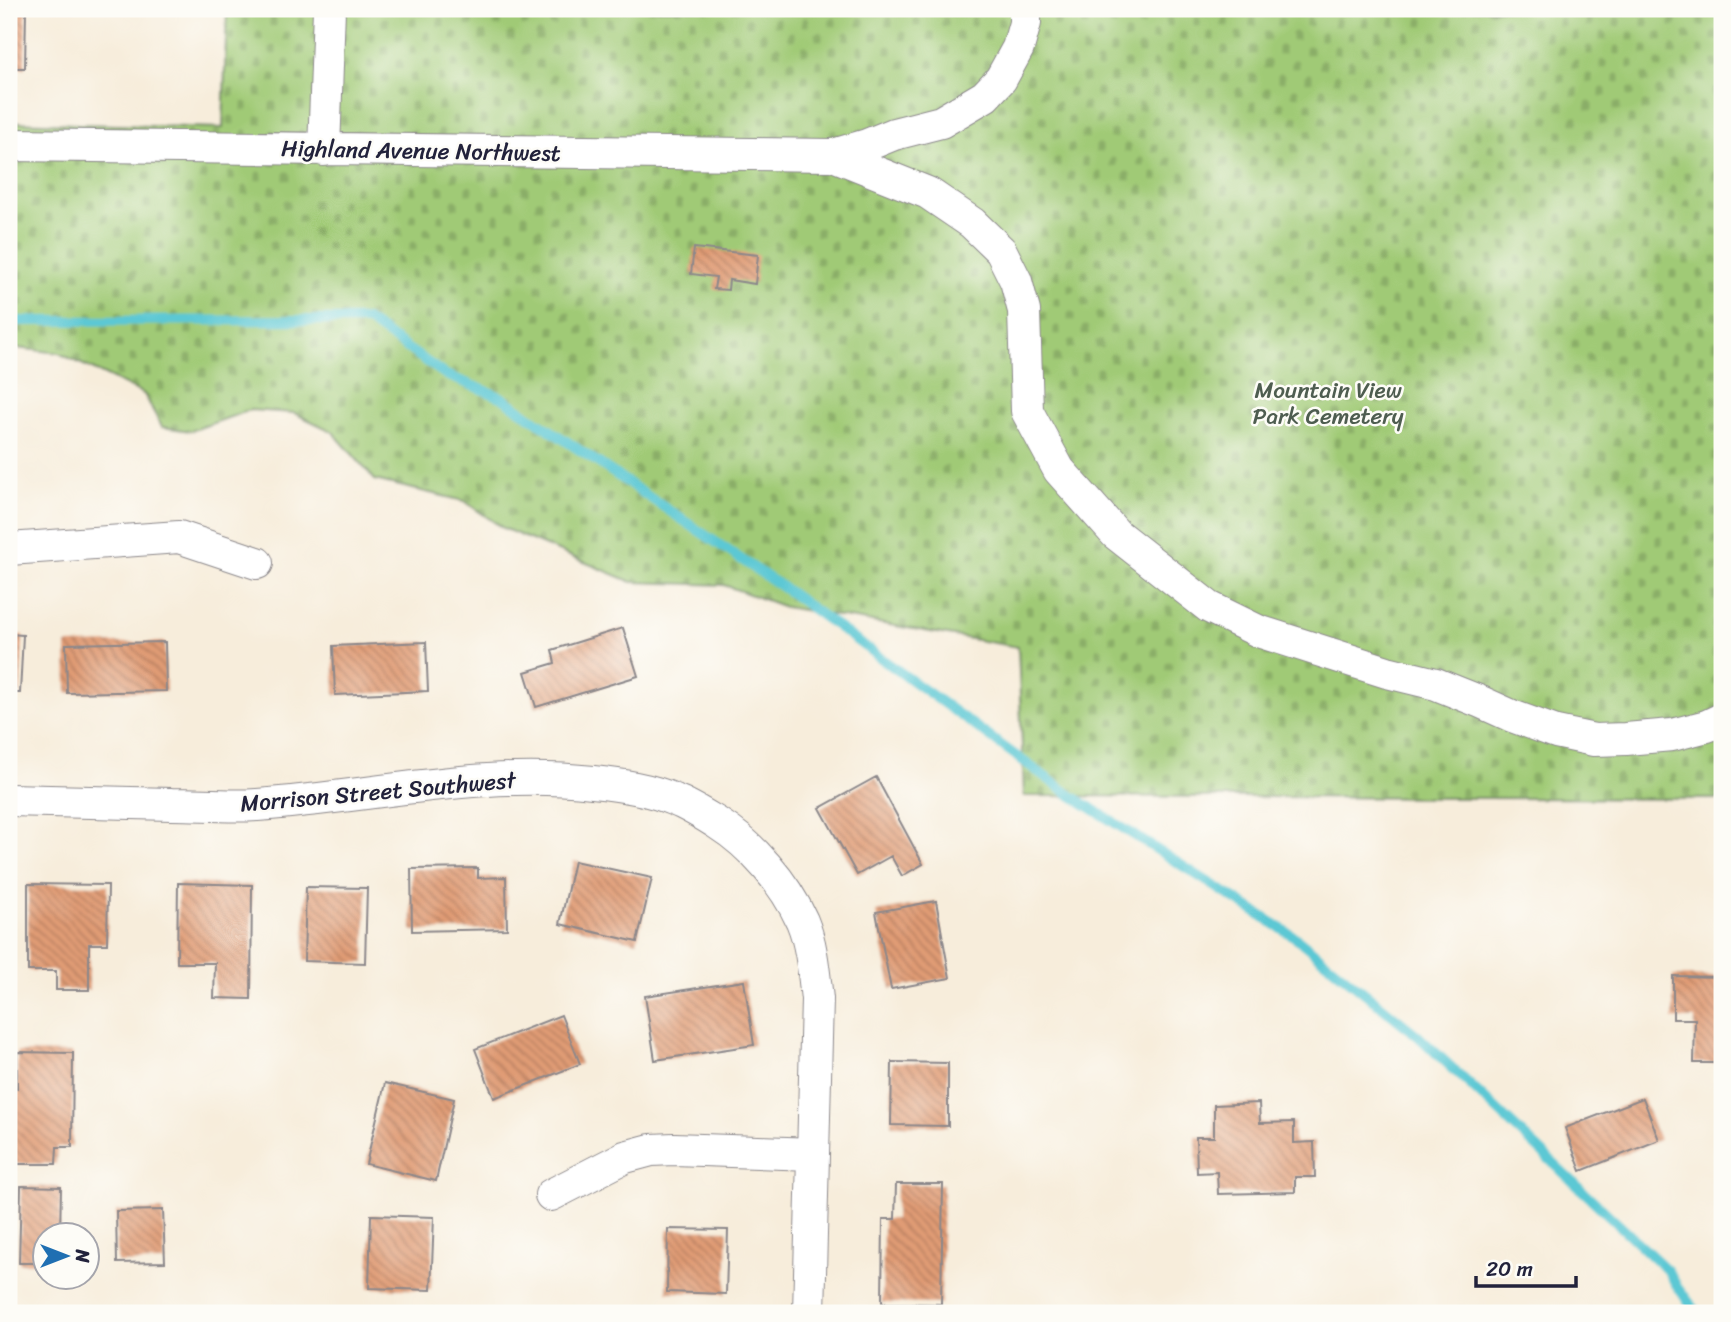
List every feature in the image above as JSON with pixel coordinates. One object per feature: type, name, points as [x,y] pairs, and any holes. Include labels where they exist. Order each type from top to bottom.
[{"type":"street","points":[[324,150],[329,9]]},
{"type":"street","points":[[833,155],[894,134],[941,122],[985,96],[1001,79],[1018,48],[1026,9]]},
{"type":"street","name":"Highland Avenue Northwest","points":[[9,145],[833,155]]},
{"type":"street","points":[[833,155],[928,193],[972,223],[1001,251],[1016,281],[1024,311],[1027,411],[1059,470],[1116,534],[1209,607],[1258,631],[1387,672],[1436,684],[1556,732],[1594,740],[1626,739],[1672,735],[1722,719]]},
{"type":"street","points":[[9,549],[179,537],[257,563]]},
{"type":"street","name":"Morrison Street Southwest","points":[[9,800],[254,805],[469,780],[559,778],[635,788],[674,799],[734,834],[751,849],[780,884],[802,922],[814,971],[817,999],[809,1313]]},
{"type":"street","points":[[551,1195],[625,1157],[651,1150],[813,1154]]},
{"type":"green space","name":"Mountain View Park Cemetery","points":[[227,9],[1722,9],[1722,799],[1024,796],[1018,647],[785,607],[724,585],[632,582],[503,528],[464,501],[375,480],[332,431],[294,413],[250,410],[191,431],[162,427],[144,394],[59,353],[9,347],[9,122],[223,128]]},
{"type":"building","points":[[9,9],[26,9],[25,68],[9,68]]},
{"type":"building","points":[[694,248],[758,255],[755,284],[729,280],[728,290],[714,289],[716,277],[691,274]]},
{"type":"building","points":[[623,628],[638,676],[536,707],[525,672],[555,663],[552,650]]},
{"type":"building","points":[[9,634],[23,635],[20,693],[9,693]]},
{"type":"building","points":[[165,642],[166,691],[67,693],[66,644]]},
{"type":"building","points":[[426,642],[428,691],[335,695],[333,646]]},
{"type":"building","points":[[876,777],[923,864],[902,876],[891,856],[857,875],[820,808]]},
{"type":"building","points":[[574,861],[652,878],[637,942],[560,924]]},
{"type":"building","points":[[478,868],[478,878],[506,877],[507,929],[412,931],[411,869]]},
{"type":"building","points":[[178,883],[252,885],[251,999],[214,998],[215,963],[177,963]]},
{"type":"building","points":[[28,884],[108,885],[107,944],[89,944],[89,990],[56,990],[56,971],[28,971]]},
{"type":"building","points":[[306,887],[367,888],[365,963],[304,961]]},
{"type":"building","points":[[936,901],[950,978],[891,989],[876,912]]},
{"type":"building","points":[[1673,976],[1722,977],[1722,1063],[1694,1063],[1695,1019],[1673,1019]]},
{"type":"building","points":[[744,981],[754,1045],[655,1060],[645,996]]},
{"type":"building","points":[[561,1015],[580,1064],[494,1098],[475,1049]]},
{"type":"building","points":[[17,1052],[73,1053],[72,1147],[57,1147],[56,1164],[13,1164]]},
{"type":"building","points":[[892,1062],[948,1063],[948,1126],[891,1125]]},
{"type":"building","points":[[385,1083],[454,1099],[436,1181],[366,1164]]},
{"type":"building","points":[[1643,1098],[1659,1140],[1581,1171],[1565,1128]]},
{"type":"building","points":[[1259,1103],[1260,1123],[1294,1122],[1294,1143],[1314,1142],[1315,1177],[1295,1177],[1295,1192],[1218,1194],[1217,1172],[1197,1173],[1196,1137],[1214,1137],[1214,1105]]},
{"type":"building","points":[[896,1184],[943,1184],[941,1304],[882,1303],[883,1219],[895,1219]]},
{"type":"building","points":[[21,1186],[61,1187],[60,1220],[32,1220],[32,1263],[19,1263]]},
{"type":"building","points":[[163,1210],[165,1262],[117,1263],[116,1211]]},
{"type":"building","points":[[371,1215],[434,1217],[431,1290],[369,1288]]},
{"type":"building","points":[[668,1229],[728,1230],[726,1294],[667,1292]]},
{"type":"waterway","points":[[9,321],[366,320],[446,375],[501,397],[785,589],[1069,794],[1295,937],[1417,1035],[1668,1271],[1697,1313]]}]
